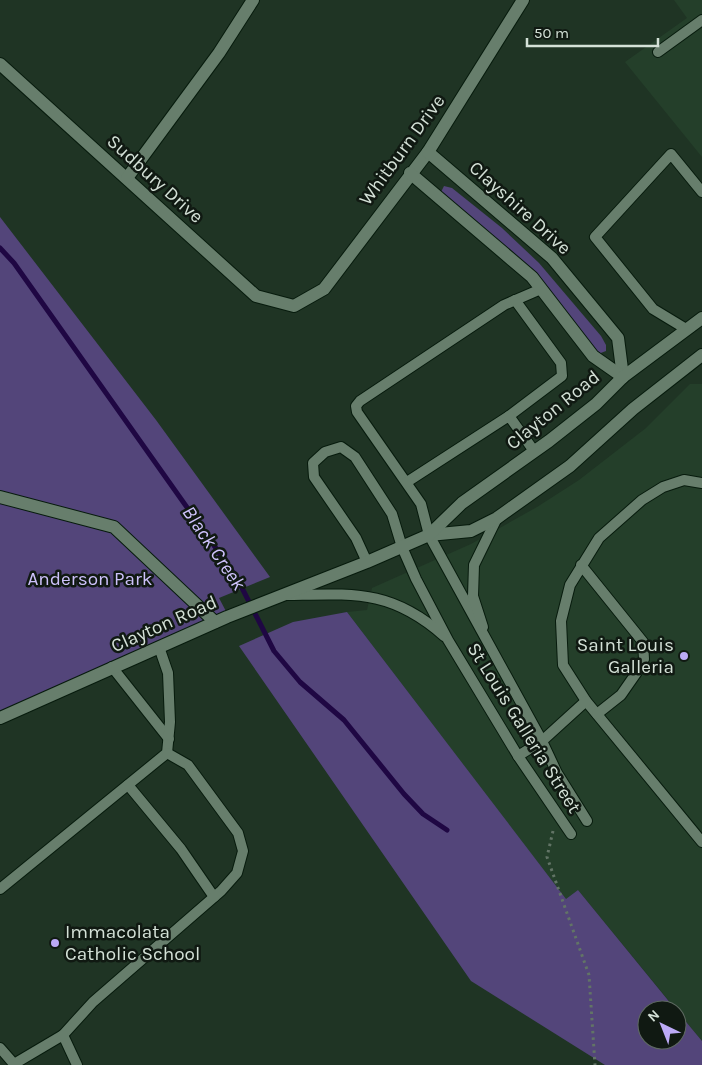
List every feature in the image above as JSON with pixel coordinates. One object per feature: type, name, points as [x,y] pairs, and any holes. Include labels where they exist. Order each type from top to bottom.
[{"type":"street","points":[[127,178],[219,53],[253,0]]},
{"type":"street","name":"Whitburn Drive","points":[[294,306],[324,289],[410,173],[428,152],[523,0]]},
{"type":"street","name":"Sudbury Drive","points":[[0,64],[256,296],[294,306]]},
{"type":"street","name":"Clayshire Drive","points":[[428,152],[552,258],[618,338],[623,377]]},
{"type":"street","points":[[410,173],[532,277],[593,356],[623,377]]},
{"type":"street","name":"Clayton Road","points":[[429,535],[462,503],[596,404],[623,377],[702,318]]},
{"type":"street","name":"Clayton Road","points":[[0,718],[221,620],[429,535],[471,531],[497,518],[570,466],[633,408],[702,355]]},
{"type":"street","points":[[0,497],[114,527],[221,620]]},
{"type":"lane","points":[[658,52],[702,20]]},
{"type":"lane","points":[[686,329],[653,309],[595,236],[671,154],[702,192]]},
{"type":"lane","points":[[407,482],[509,416],[562,376],[561,363],[515,300],[541,289]]},
{"type":"lane","name":"St Louis Galleria Street","points":[[515,300],[360,401],[356,406],[357,412],[421,504],[429,535],[542,741],[556,773],[587,821]]},
{"type":"lane","points":[[509,416],[534,451]]},
{"type":"lane","name":"St Louis Galleria Street","points":[[366,562],[356,538],[314,476],[313,462],[325,452],[341,447],[355,457],[392,514],[402,547],[416,579],[448,640],[518,756],[571,834]]},
{"type":"lane","points":[[702,483],[684,480],[663,487],[642,500],[599,538],[570,585],[561,620],[563,665],[586,701],[702,842]]},
{"type":"lane","name":"St Louis Galleria Street","points":[[492,651],[473,596],[474,565],[497,518]]},
{"type":"lane","points":[[581,565],[643,642],[644,660],[637,672],[621,695],[597,714]]},
{"type":"lane","name":"St Louis Galleria Street","points":[[281,595],[357,596],[388,600],[412,611],[448,640]]},
{"type":"lane","points":[[0,889],[168,753],[168,673],[159,647]]},
{"type":"lane","points":[[112,667],[169,739]]},
{"type":"lane","points":[[518,756],[542,741],[586,701]]},
{"type":"lane","points":[[0,1048],[13,1065],[63,1036],[93,1002],[214,897],[237,873],[242,851],[238,833],[188,765],[168,753]]},
{"type":"lane","points":[[128,785],[181,849],[214,897]]},
{"type":"lane","points":[[63,1036],[77,1065]]},
{"type":"path","points":[[557,816],[547,857],[589,975],[595,1065]]},
{"type":"shaded area","points":[[674,0],[702,0],[702,157],[625,62],[687,18]]},
{"type":"shaded area","name":"Saint Louis Galleria","points":[[690,384],[702,384],[702,1041],[687,1023],[687,1000],[668,1000],[578,890],[566,900],[347,612],[367,610],[372,588],[471,544],[537,507],[579,480],[646,428]]},
{"type":"green space","points":[[444,186],[452,188],[502,228],[539,263],[601,336],[606,345],[606,351],[598,354],[441,192]]},
{"type":"green space","name":"Anderson Park","points":[[0,217],[156,420],[270,577],[219,598],[229,617],[0,718]]},
{"type":"green space","points":[[347,612],[566,899],[578,890],[668,1000],[637,1000],[637,1050],[687,1050],[687,1023],[702,1041],[702,1065],[605,1065],[471,981],[239,646],[293,622]]},
{"type":"waterway","name":"Black Creek","points":[[0,248],[14,263],[237,578],[274,651],[300,682],[344,720],[404,794],[423,814],[447,830]]},
{"type":"place","name":"Saint Louis Galleria","points":[[684,656]]},
{"type":"place","name":"Immacolata Catholic School","points":[[55,943]]}]
